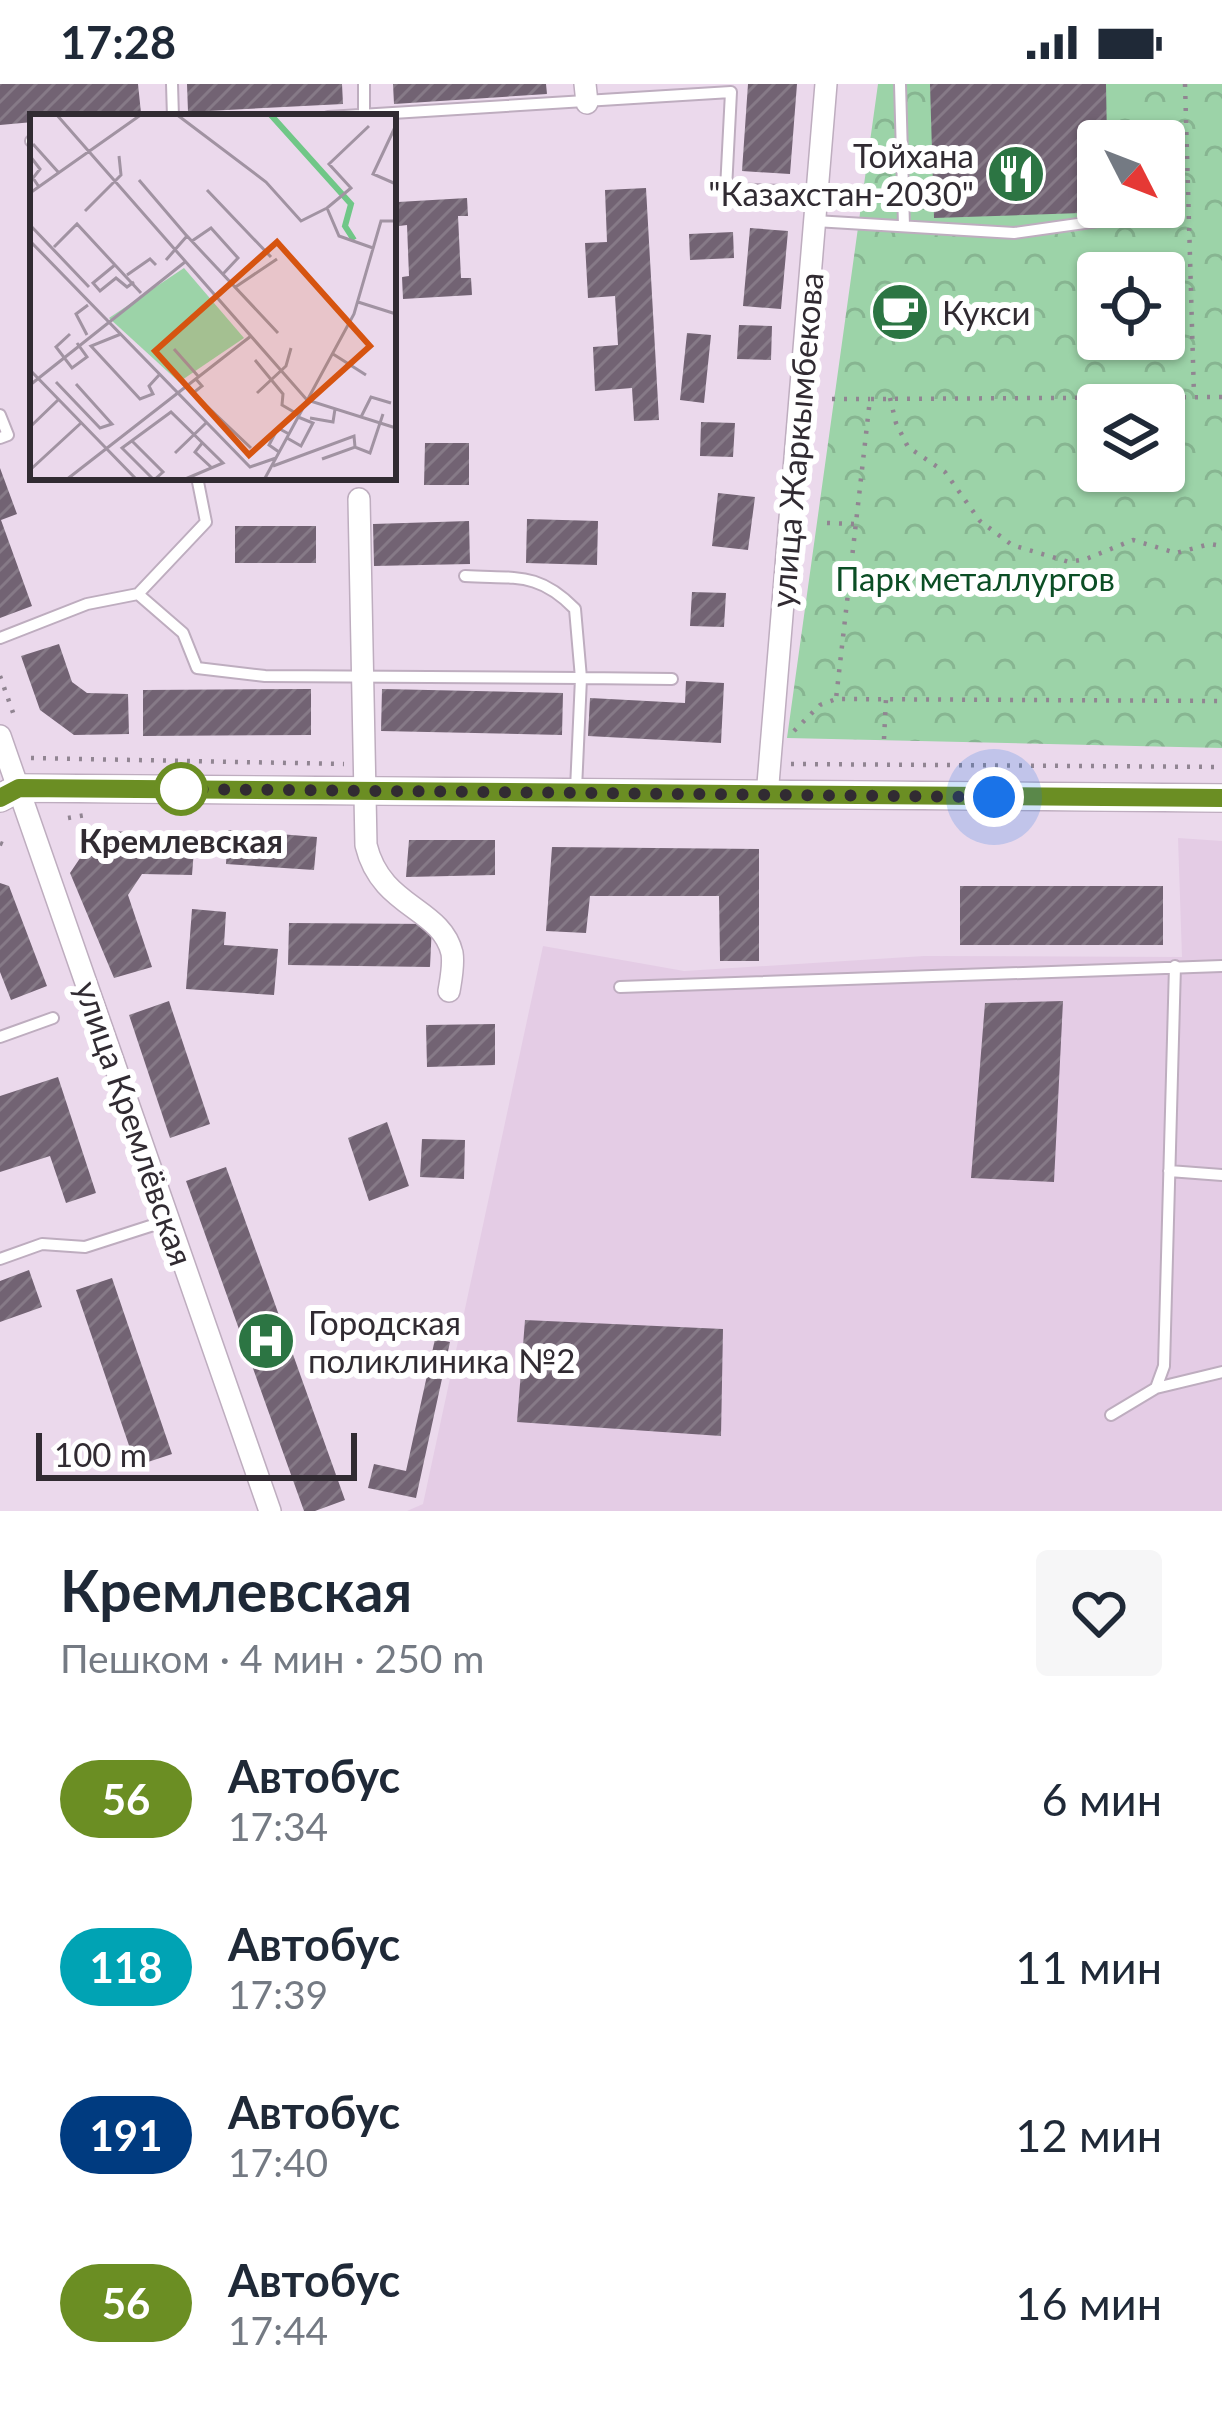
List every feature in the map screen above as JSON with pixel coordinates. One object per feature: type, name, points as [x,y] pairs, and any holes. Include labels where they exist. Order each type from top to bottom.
[{"type":"street","name":"улица Жаркымбекова","points":[[766,796],[826,84]]},
{"type":"street","points":[[359,499],[366,845],[371,868],[387,889],[446,939],[453,957],[449,991]]},
{"type":"street","name":"улица Кремлёвская","points":[[11,737],[9,793],[169,1220],[271,1511]]},
{"type":"street","points":[[9,793],[365,777],[576,793],[1222,798]]},
{"type":"lane","points":[[172,84],[173,114]]},
{"type":"lane","points":[[900,84],[904,226]]},
{"type":"lane","points":[[383,114],[586,93],[730,92],[726,189],[817,192]]},
{"type":"lane","points":[[814,221],[1014,233],[1077,224]]},
{"type":"lane","points":[[0,416],[8,435],[0,438]]},
{"type":"lane","points":[[0,638],[88,604],[137,594],[206,521],[198,480]]},
{"type":"lane","points":[[465,576],[535,580],[554,588],[575,609],[581,678],[576,793]]},
{"type":"lane","points":[[137,594],[183,633],[197,668],[265,676],[672,679]]},
{"type":"lane","points":[[1156,1388],[1164,1366],[1175,965]]},
{"type":"lane","points":[[620,987],[1222,966]]},
{"type":"lane","points":[[0,1037],[52,1018]]},
{"type":"lane","points":[[1169,1171],[1222,1174]]},
{"type":"lane","points":[[0,1259],[42,1244],[85,1247],[169,1220]]},
{"type":"lane","points":[[1111,1415],[1156,1388],[1222,1372]]},
{"type":"path","points":[[1185,84],[1194,398]]},
{"type":"path","points":[[890,398],[908,447],[945,472],[980,521],[1012,545],[1069,562],[1133,540],[1176,553],[1210,544],[1222,546]]},
{"type":"path","points":[[832,400],[1222,398]]},
{"type":"path","points":[[836,699],[869,399]]},
{"type":"path","points":[[827,523],[856,524]]},
{"type":"path","points":[[0,676],[11,737]]},
{"type":"path","points":[[787,738],[820,705],[836,699],[1222,701]]},
{"type":"path","points":[[884,740],[886,699]]},
{"type":"path","points":[[785,751],[784,764],[1222,767]]},
{"type":"path","points":[[29,758],[365,777]]},
{"type":"shaded area","points":[[1178,838],[1222,841],[1222,1511],[407,1511],[423,1504],[543,946],[684,971],[924,956],[1182,957]]},
{"type":"green space","name":"Парк металлургов","points":[[878,84],[1222,84],[1222,748],[787,738]]},
{"type":"building","points":[[0,84],[138,84],[141,113],[30,114],[30,122],[0,125]]},
{"type":"building","points":[[187,84],[342,84],[343,104],[188,112]]},
{"type":"building","points":[[393,84],[546,84],[547,94],[394,104]]},
{"type":"building","points":[[748,84],[797,84],[790,174],[742,171]]},
{"type":"building","name":"Тойхана \"Казахстан-2030\"","points":[[930,84],[1106,84],[1107,120],[1077,120],[1077,213],[934,218]]},
{"type":"building","points":[[646,188],[659,420],[634,421],[632,388],[595,391],[593,347],[618,345],[615,296],[588,298],[585,243],[607,242],[605,190]]},
{"type":"building","points":[[467,198],[468,216],[458,216],[461,278],[471,278],[472,295],[403,299],[402,277],[409,276],[407,225],[399,226],[398,202]]},
{"type":"building","points":[[750,228],[788,231],[781,309],[743,306]]},
{"type":"building","points":[[733,232],[734,258],[690,260],[689,234]]},
{"type":"building","points":[[739,325],[772,326],[771,360],[737,359]]},
{"type":"building","points":[[687,333],[711,335],[704,403],[680,400]]},
{"type":"building","points":[[701,422],[735,423],[733,457],[700,456]]},
{"type":"building","points":[[425,443],[469,443],[469,485],[424,485]]},
{"type":"building","points":[[0,468],[17,514],[1,520],[32,606],[0,618]]},
{"type":"building","points":[[718,493],[755,497],[748,550],[712,546]]},
{"type":"building","points":[[527,519],[598,521],[597,565],[526,563]]},
{"type":"building","points":[[469,521],[470,564],[374,566],[373,524]]},
{"type":"building","points":[[235,526],[316,526],[316,563],[235,563]]},
{"type":"building","points":[[692,592],[726,593],[724,627],[690,626]]},
{"type":"building","points":[[59,644],[72,682],[87,693],[128,694],[129,734],[74,735],[40,710],[21,656]]},
{"type":"building","points":[[686,681],[724,683],[721,743],[588,736],[590,698],[685,703]]},
{"type":"building","points":[[311,689],[311,735],[143,736],[143,690]]},
{"type":"building","points":[[382,689],[563,693],[562,735],[381,731]]},
{"type":"building","points":[[99,830],[195,837],[192,875],[142,874],[128,895],[152,967],[114,978],[70,873]]},
{"type":"building","points":[[228,830],[317,837],[314,870],[226,864]]},
{"type":"building","points":[[409,840],[495,840],[495,875],[406,877]]},
{"type":"building","points":[[552,847],[759,849],[759,961],[720,961],[719,896],[590,896],[586,933],[546,931]]},
{"type":"building","points":[[0,883],[9,886],[47,986],[11,1000],[0,972]]},
{"type":"building","points":[[960,886],[1163,886],[1163,945],[960,945]]},
{"type":"building","points":[[192,909],[226,912],[224,945],[278,949],[274,995],[186,989]]},
{"type":"building","points":[[289,923],[432,924],[430,967],[288,965]]},
{"type":"building","points":[[169,1001],[210,1124],[170,1138],[129,1015]]},
{"type":"building","points":[[1063,1001],[1054,1182],[971,1178],[985,1003]]},
{"type":"building","points":[[495,1024],[495,1065],[427,1067],[426,1025]]},
{"type":"building","points":[[58,1077],[96,1193],[66,1203],[50,1156],[0,1172],[0,1096]]},
{"type":"building","points":[[387,1122],[409,1186],[369,1201],[348,1138]]},
{"type":"building","points":[[422,1139],[465,1140],[464,1179],[420,1177]]},
{"type":"building","name":"Городская поликлиника №2","points":[[226,1167],[345,1500],[315,1511],[304,1511],[186,1181]]},
{"type":"building","points":[[29,1270],[42,1307],[0,1322],[0,1281]]},
{"type":"building","points":[[112,1278],[172,1454],[136,1466],[76,1290]]},
{"type":"building","points":[[525,1320],[723,1329],[721,1436],[517,1422]]},
{"type":"building","points":[[435,1339],[450,1342],[416,1498],[368,1488],[374,1464],[406,1471]]},
{"type":"bus line","name":"56","points":[[0,798],[19,788],[1222,798]]},
{"type":"place","name":"Тойхана \"Казахстан-2030\"","points":[[1016,174]]},
{"type":"place","name":"Кукси","points":[[900,312]]},
{"type":"place","name":"Кремлевская","points":[[181,789]]},
{"type":"place","name":"Городская поликлиника №2","points":[[266,1341]]},
{"type":"route","points":[[181,789],[994,797]]}]
